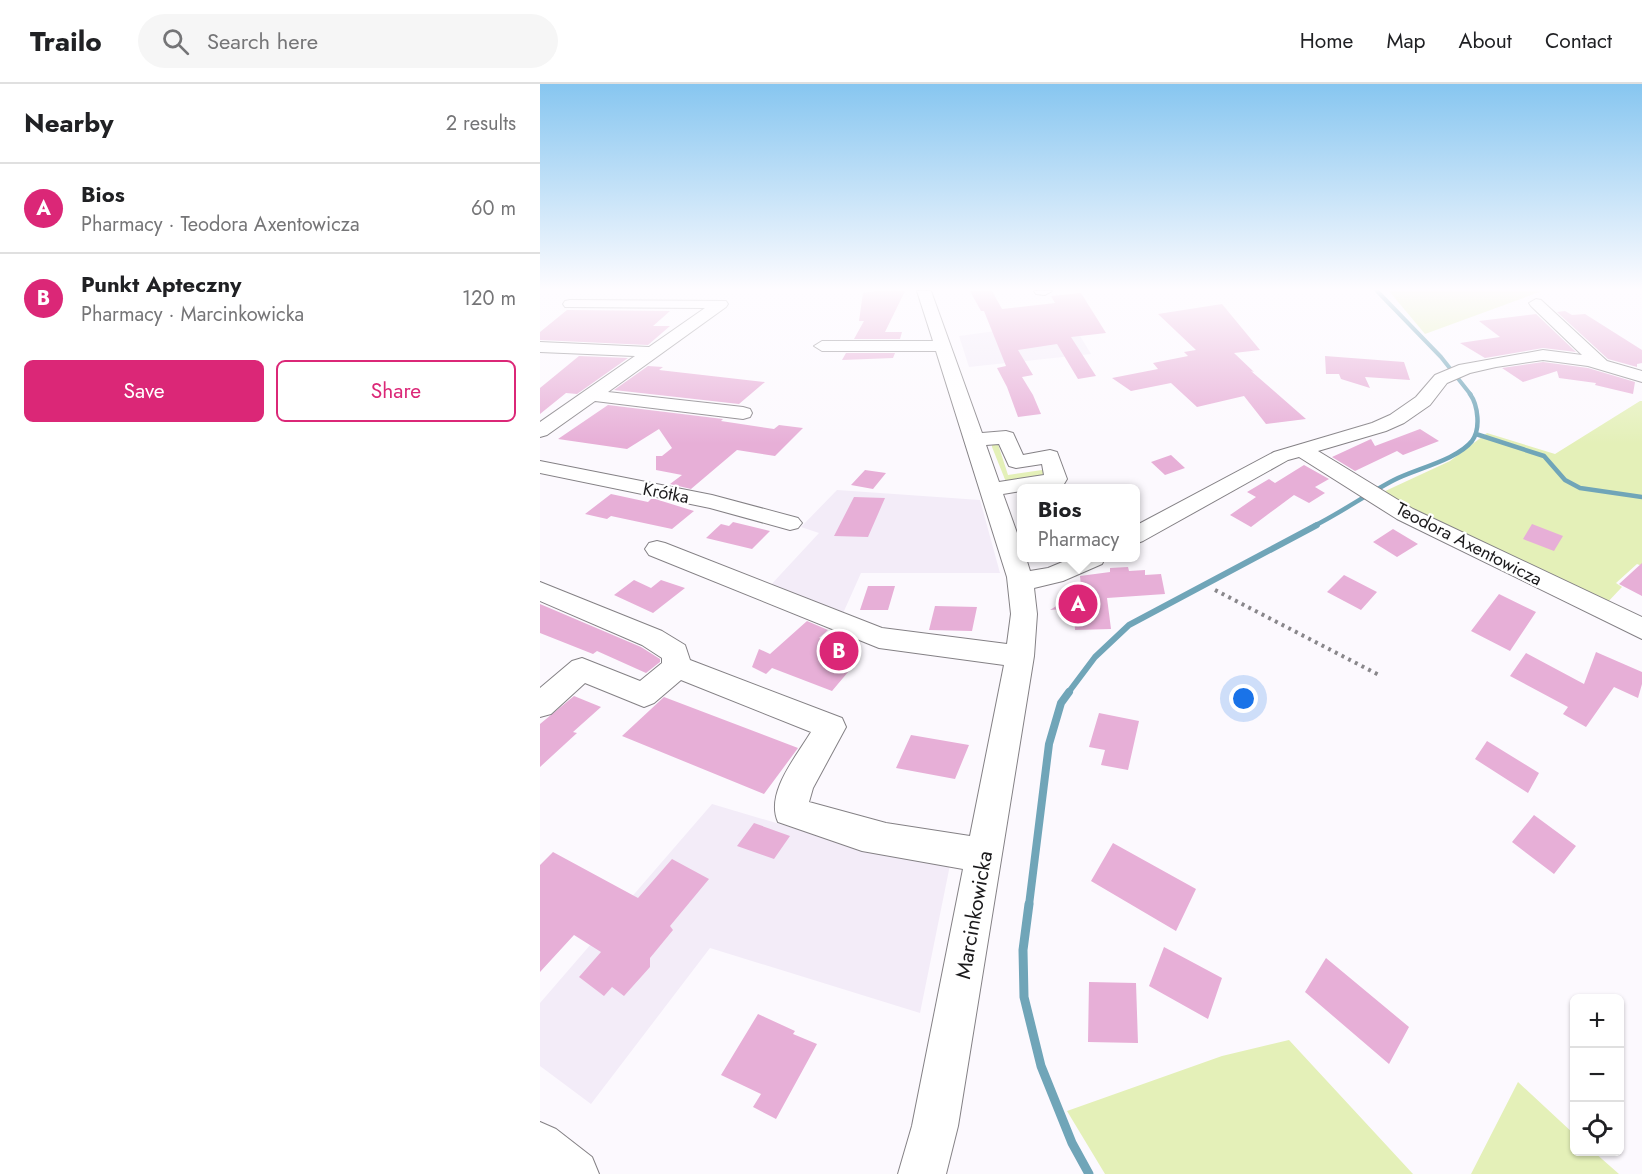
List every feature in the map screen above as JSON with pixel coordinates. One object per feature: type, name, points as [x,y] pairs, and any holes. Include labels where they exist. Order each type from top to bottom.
[{"type":"street","points":[[540,431],[665,342]]},
{"type":"street","name":"Marcinkowicka","points":[[922,1174],[935,1126],[985,855],[1020,656],[1024,614],[1021,582],[941,342]]},
{"type":"street","points":[[1577,342],[1601,364]]},
{"type":"street","points":[[822,346],[942,346]]},
{"type":"street","points":[[540,347],[650,352]]},
{"type":"street","points":[[1140,533],[1281,456],[1379,427],[1397,419],[1423,401],[1441,379],[1456,373],[1496,362],[1543,355],[1571,357],[1642,377]]},
{"type":"street","points":[[589,395],[742,413]]},
{"type":"street","points":[[541,406],[568,409]]},
{"type":"street","points":[[974,440],[1006,437],[1016,462],[1050,456],[1056,479],[1033,484]]},
{"type":"street","name":"Teodora Axentowicza","points":[[1302,450],[1374,495],[1461,543],[1642,629]]},
{"type":"street","name":"Krótka","points":[[540,467],[712,502],[790,523]]},
{"type":"street","points":[[991,490],[1017,486]]},
{"type":"street","points":[[657,549],[879,638],[1020,656]]},
{"type":"street","points":[[1021,582],[1054,575],[1085,562]]},
{"type":"street","points":[[540,591],[652,638],[675,653],[678,667]]},
{"type":"street","points":[[540,705],[582,669],[645,695],[678,667]]},
{"type":"street","points":[[678,667],[831,727],[797,784],[790,811],[829,827],[905,844],[985,855]]},
{"type":"street","points":[[540,1144],[575,1174]]},
{"type":"path","points":[[1215,590],[1381,676]]},
{"type":"shaded area","points":[[961,342],[1084,342],[1091,354],[969,367]]},
{"type":"shaded area","points":[[837,490],[980,500],[1000,573],[861,573],[840,620],[768,588],[819,533],[801,527]]},
{"type":"shaded area","points":[[712,804],[803,831],[950,865],[920,1013],[710,948],[591,1104],[540,1066],[540,1003]]},
{"type":"green space","points":[[1642,401],[1642,566],[1637,564],[1616,583],[1622,587],[1605,605],[1381,493],[1450,461],[1487,433],[1555,454]]},
{"type":"green space","points":[[997,441],[1008,475],[1049,469],[1049,475],[1006,482],[992,447],[992,442]]},
{"type":"green space","points":[[1289,1040],[1413,1174],[1105,1174],[1067,1111],[1222,1056]]},
{"type":"green space","points":[[1518,1082],[1570,1130],[1570,1156],[1599,1156],[1619,1174],[1471,1174]]},
{"type":"building","points":[[580,342],[652,342],[648,345]]},
{"type":"building","points":[[996,342],[1074,342],[1096,376],[1078,379],[1057,344],[1018,350],[1033,375],[1022,377],[1041,414],[1018,417],[997,368],[1006,366]]},
{"type":"building","points":[[1187,342],[1253,342],[1260,350],[1234,353],[1306,419],[1266,424],[1244,396],[1197,407],[1171,383],[1131,391],[1112,378],[1158,369],[1153,363],[1188,356],[1184,352],[1196,350]]},
{"type":"building","points":[[1565,342],[1576,352],[1543,348],[1485,358],[1460,343]]},
{"type":"building","points":[[1589,342],[1629,342],[1642,350],[1642,363],[1637,364],[1637,367],[1608,359]]},
{"type":"building","points":[[846,353],[895,353],[893,358],[842,360]]},
{"type":"building","points":[[579,356],[628,358],[577,394],[566,393],[540,414],[540,388]]},
{"type":"building","points":[[1325,356],[1404,362],[1410,380],[1365,377],[1370,388],[1341,379],[1339,374],[1326,374]]},
{"type":"building","points":[[1543,362],[1588,368],[1635,382],[1633,394],[1595,385],[1596,383],[1559,378],[1557,371],[1523,382],[1502,368]]},
{"type":"building","points":[[648,366],[663,367],[659,370],[765,382],[739,404],[614,390]]},
{"type":"building","points":[[608,405],[723,419],[721,421],[774,429],[779,425],[803,428],[775,456],[737,450],[691,489],[670,484],[682,475],[656,470],[656,456],[662,456],[672,448],[659,429],[627,449],[558,439]]},
{"type":"building","points":[[1420,429],[1439,441],[1403,455],[1397,451],[1355,471],[1332,457],[1371,439],[1375,446]]},
{"type":"building","points":[[1171,455],[1185,468],[1165,475],[1151,462]]},
{"type":"building","points":[[1304,465],[1329,479],[1315,487],[1325,493],[1309,503],[1294,495],[1251,527],[1230,515],[1256,497],[1247,492],[1269,479],[1275,483]]},
{"type":"building","points":[[865,470],[886,473],[873,489],[851,485]]},
{"type":"building","points":[[611,494],[648,502],[652,498],[694,511],[672,529],[611,516],[607,519],[585,514]]},
{"type":"building","points":[[854,497],[885,498],[868,537],[834,536]]},
{"type":"building","points":[[733,522],[770,531],[752,549],[706,538],[721,524],[729,526]]},
{"type":"building","points":[[1532,524],[1563,536],[1554,551],[1523,539]]},
{"type":"building","points":[[1393,529],[1418,544],[1397,557],[1373,542]]},
{"type":"building","points":[[1642,563],[1642,596],[1619,584]]},
{"type":"building","points":[[1128,567],[1129,571],[1145,570],[1145,575],[1161,574],[1165,594],[1107,598],[1111,629],[1075,630],[1074,608],[1050,610],[1072,596],[1072,586],[1081,586],[1080,576],[1110,572],[1110,568]]},
{"type":"building","points":[[1344,575],[1377,592],[1361,610],[1327,592]]},
{"type":"building","points":[[634,580],[651,588],[661,580],[685,588],[653,613],[614,595]]},
{"type":"building","points":[[868,586],[895,586],[888,610],[860,610]]},
{"type":"building","points":[[1499,594],[1536,612],[1510,651],[1471,631]]},
{"type":"building","points":[[540,604],[641,647],[660,659],[660,662],[646,673],[597,651],[593,654],[540,633]]},
{"type":"building","points":[[935,606],[977,607],[972,631],[929,630]]},
{"type":"building","points":[[807,621],[828,630],[819,638],[851,649],[841,661],[854,665],[832,691],[772,668],[766,674],[752,667],[759,649],[770,654]]},
{"type":"building","points":[[1596,652],[1642,672],[1642,684],[1638,698],[1614,687],[1586,727],[1563,714],[1568,707],[1510,676],[1526,653],[1584,684]]},
{"type":"building","points":[[574,696],[601,707],[573,732],[577,733],[540,767],[540,724]]},
{"type":"building","points":[[664,697],[798,748],[764,794],[622,736]]},
{"type":"building","points":[[1099,713],[1139,721],[1128,770],[1101,765],[1105,750],[1089,747]]},
{"type":"building","points":[[911,735],[969,745],[955,779],[896,768]]},
{"type":"building","points":[[1487,741],[1539,773],[1528,793],[1475,759]]},
{"type":"building","points":[[1534,815],[1576,846],[1554,874],[1512,842]]},
{"type":"building","points":[[754,823],[790,836],[774,859],[737,846]]},
{"type":"building","points":[[1113,843],[1196,889],[1176,931],[1091,881]]},
{"type":"building","points":[[553,852],[638,898],[672,859],[709,879],[670,926],[673,930],[650,958],[650,967],[624,996],[612,987],[604,996],[579,977],[601,952],[574,935],[540,972],[540,865]]},
{"type":"building","points":[[1164,947],[1222,978],[1208,1019],[1149,986]]},
{"type":"building","points":[[1326,958],[1409,1027],[1389,1064],[1305,992]]},
{"type":"building","points":[[1089,982],[1136,983],[1138,1043],[1088,1042]]},
{"type":"building","points":[[758,1014],[795,1031],[793,1034],[817,1044],[776,1119],[753,1107],[761,1094],[721,1075]]},
{"type":"waterway","points":[[1426,342],[1471,395]]},
{"type":"waterway","points":[[1314,526],[1394,480],[1446,459],[1465,448],[1472,441],[1477,430],[1477,411],[1470,394]]},
{"type":"waterway","points":[[1476,434],[1544,456],[1565,480],[1580,488],[1642,497]]},
{"type":"waterway","points":[[1068,693],[1095,657],[1129,625],[1317,525]]},
{"type":"waterway","points":[[1029,905],[1049,744],[1061,703],[1069,692]]},
{"type":"waterway","points":[[1029,904],[1023,950],[1024,997],[1041,1066],[1072,1143],[1089,1174]]},
{"type":"place","name":"Bios","points":[[1078,604]]},
{"type":"place","name":"Punkt Apteczny","points":[[839,651]]}]
